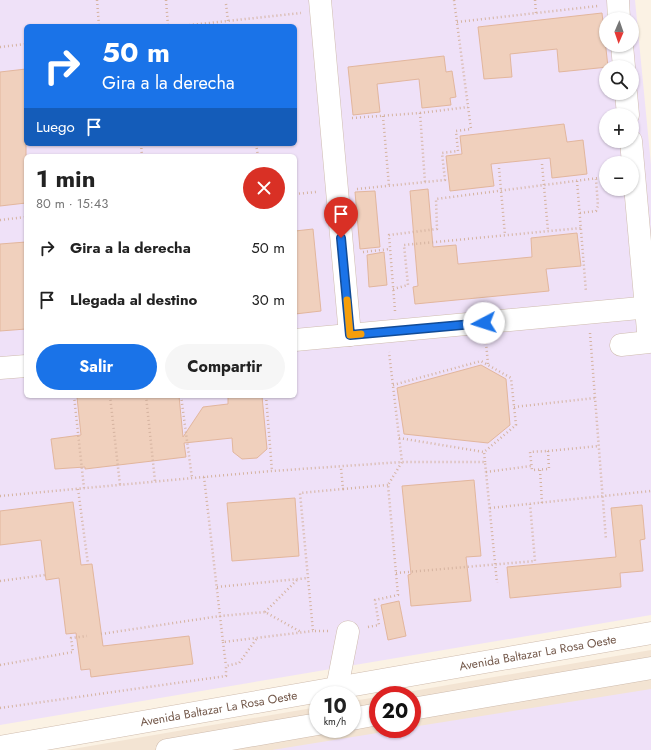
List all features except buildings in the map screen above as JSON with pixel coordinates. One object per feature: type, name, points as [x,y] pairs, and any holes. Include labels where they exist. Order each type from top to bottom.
[{"type":"street","points":[[321,5],[350,335]]},
{"type":"street","points":[[621,345],[649,342],[649,307],[632,148]]},
{"type":"street","points":[[297,340],[649,307]]},
{"type":"street","points":[[0,368],[24,366]]},
{"type":"street","points":[[337,686],[348,632]]},
{"type":"street","name":"Avenida Baltazar La Rosa Oeste","points":[[348,686],[651,633]]},
{"type":"street","points":[[421,707],[651,668]]},
{"type":"street","name":"Avenida Baltazar La Rosa Oeste","points":[[0,747],[309,693]]},
{"type":"street","points":[[167,750],[309,726]]},
{"type":"path","points":[[97,0],[99,24]]},
{"type":"path","points":[[166,0],[168,24]]},
{"type":"path","points":[[297,194],[445,180],[442,153],[458,151],[456,131],[470,129],[454,0]]},
{"type":"path","points":[[535,0],[536,13]]},
{"type":"path","points":[[226,4],[228,21]]},
{"type":"path","points":[[202,24],[223,22],[321,5]]},
{"type":"path","points":[[457,22],[536,13],[618,8]]},
{"type":"path","points":[[0,46],[24,44]]},
{"type":"path","points":[[330,120],[420,113],[468,107]]},
{"type":"path","points":[[420,113],[425,182]]},
{"type":"path","points":[[382,116],[389,186]]},
{"type":"path","points":[[542,164],[548,231]]},
{"type":"path","points":[[499,168],[505,235]]},
{"type":"path","points":[[580,213],[596,211],[598,206],[596,178]]},
{"type":"path","points":[[581,228],[404,245],[408,285],[393,289],[389,235],[437,229],[436,198],[599,178]]},
{"type":"path","points":[[577,181],[606,540]]},
{"type":"path","points":[[0,220],[24,217]]},
{"type":"path","points":[[343,254],[390,249]]},
{"type":"path","points":[[223,642],[313,631],[348,632],[379,625],[375,600],[398,594],[388,485],[402,462],[386,332]]},
{"type":"path","points":[[393,385],[481,360],[511,378],[516,425],[484,452],[400,438]]},
{"type":"path","points":[[74,398],[84,488]]},
{"type":"path","points":[[110,398],[120,485]]},
{"type":"path","points":[[146,398],[155,481]]},
{"type":"path","points":[[181,398],[192,478]]},
{"type":"path","points":[[266,398],[272,471]]},
{"type":"path","points":[[514,407],[595,398]]},
{"type":"path","points":[[548,451],[549,469],[532,470],[530,452],[599,446]]},
{"type":"path","points":[[484,452],[498,583]]},
{"type":"path","points":[[0,496],[204,476],[272,471],[341,468],[402,462],[485,462]]},
{"type":"path","points":[[486,472],[531,466]]},
{"type":"path","points":[[341,468],[343,489]]},
{"type":"path","points":[[540,470],[542,503]]},
{"type":"path","points":[[0,708],[226,676],[204,476]]},
{"type":"path","points":[[313,631],[300,493],[388,485]]},
{"type":"path","points":[[78,488],[88,564]]},
{"type":"path","points":[[490,508],[651,491]]},
{"type":"path","points":[[396,573],[536,561],[530,504]]},
{"type":"path","points":[[0,581],[45,575]]},
{"type":"path","points":[[217,587],[308,578]]},
{"type":"path","points":[[265,612],[298,579]]},
{"type":"path","points":[[101,634],[220,616],[265,612],[301,632]]},
{"type":"path","points":[[0,665],[73,652],[71,638],[87,636]]},
{"type":"path","points":[[226,666],[239,663],[257,638]]},
{"type":"shaded area","points":[[0,0],[635,0],[636,12],[599,12],[599,52],[639,52],[639,41],[651,165],[651,615],[0,725]]},
{"type":"shaded area","points":[[651,650],[651,750],[67,750],[309,709],[309,738],[361,738],[361,700],[369,698],[369,738],[421,738],[421,690]]},
{"type":"shaded area","points":[[651,689],[651,750],[272,750],[346,738],[361,738],[361,736],[369,734],[369,738],[421,738],[421,726]]},
{"type":"slow traffic","points":[[347,300],[350,335],[361,334]]},
{"type":"route","points":[[341,238],[350,335],[484,323]]}]
